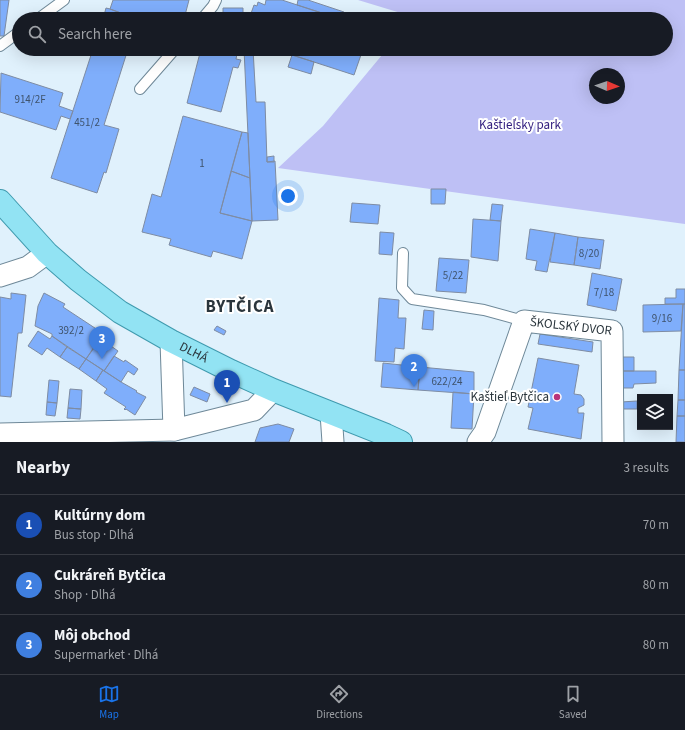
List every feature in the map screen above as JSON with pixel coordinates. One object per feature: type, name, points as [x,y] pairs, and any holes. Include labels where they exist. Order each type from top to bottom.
[{"type":"main road","name":"DLHÁ","points":[[0,201],[47,253],[78,280],[120,312],[171,342],[231,371],[273,390],[400,442]]},
{"type":"street","points":[[0,276],[28,267],[47,253]]},
{"type":"street","name":"ŠKOLSKÝ DVOR","points":[[478,442],[485,432],[524,321],[612,330],[613,442]]},
{"type":"street","points":[[168,436],[171,342]]},
{"type":"street","points":[[0,434],[168,436],[254,410],[273,390]]},
{"type":"street","points":[[331,413],[334,442]]},
{"type":"lane","points":[[48,12],[64,0]]},
{"type":"lane","points":[[208,12],[216,0]]},
{"type":"lane","points":[[0,46],[12,37]]},
{"type":"lane","points":[[140,89],[169,56]]},
{"type":"lane","points":[[403,253],[402,288],[412,299],[484,310],[524,321]]},
{"type":"green space","name":"Kaštieľsky park","points":[[358,0],[685,0],[685,224],[278,168],[323,126],[381,56],[673,56],[673,12],[398,12]]},
{"type":"building","points":[[0,0],[9,0],[4,36],[0,36]]},
{"type":"building","points":[[113,0],[189,0],[186,12],[118,12],[110,9]]},
{"type":"building","points":[[266,0],[282,0],[319,12],[252,12],[254,5],[257,6],[258,2],[265,5]]},
{"type":"building","points":[[298,0],[308,0],[344,12],[319,12],[297,5]]},
{"type":"building","points":[[106,8],[118,12],[105,12]]},
{"type":"building","points":[[223,8],[243,8],[243,12],[223,12]]},
{"type":"building","points":[[91,56],[126,56],[104,125],[119,129],[106,173],[104,172],[97,193],[51,178]]},
{"type":"building","points":[[199,56],[237,56],[236,59],[241,60],[238,68],[233,67],[221,112],[187,103]]},
{"type":"building","points":[[244,56],[253,56],[256,102],[265,102],[267,162],[275,161],[278,220],[252,221]]},
{"type":"building","points":[[292,56],[314,62],[311,74],[288,67]]},
{"type":"building","points":[[296,56],[361,56],[354,75]]},
{"type":"building","points":[[1,73],[63,93],[59,106],[73,111],[70,119],[61,116],[56,130],[0,112]]},
{"type":"building","points":[[183,116],[242,132],[220,213],[252,221],[242,259],[213,251],[211,257],[169,245],[171,239],[142,232],[152,194],[161,197]]},
{"type":"building","points":[[242,132],[248,133],[250,178],[231,171]]},
{"type":"building","points":[[274,156],[274,162],[267,162],[267,157]]},
{"type":"building","points":[[231,171],[250,178],[252,221],[220,213]]},
{"type":"building","points":[[431,189],[446,189],[445,204],[431,204]]},
{"type":"building","points":[[352,203],[380,205],[378,224],[350,222]]},
{"type":"building","points":[[492,204],[503,205],[501,221],[490,220]]},
{"type":"building","points":[[473,219],[501,221],[498,261],[471,257]]},
{"type":"building","points":[[530,229],[555,233],[547,272],[535,270],[537,261],[526,259]]},
{"type":"building","points":[[380,232],[394,233],[392,255],[379,254]]},
{"type":"building","points":[[555,233],[578,237],[574,265],[550,262]]},
{"type":"building","points":[[578,237],[604,240],[600,269],[574,265]]},
{"type":"building","points":[[439,258],[469,260],[466,293],[436,291]]},
{"type":"building","points":[[592,273],[622,279],[616,311],[587,305]]},
{"type":"building","points":[[676,289],[685,289],[685,304],[665,304],[665,298],[676,298]]},
{"type":"building","points":[[11,293],[26,295],[22,333],[18,333],[11,397],[0,396],[0,297],[11,299]]},
{"type":"building","points":[[44,293],[65,304],[63,307],[104,334],[86,359],[52,336],[52,334],[35,326],[38,306]]},
{"type":"building","points":[[379,298],[399,300],[398,318],[406,318],[404,349],[395,348],[394,362],[375,361]]},
{"type":"building","points":[[683,304],[681,331],[643,332],[643,305]]},
{"type":"building","points":[[683,304],[685,304],[685,370],[679,370]]},
{"type":"building","points":[[424,310],[434,311],[433,330],[422,329]]},
{"type":"building","points":[[217,326],[226,331],[224,335],[214,330]]},
{"type":"building","points":[[38,331],[50,339],[52,336],[67,347],[60,357],[47,348],[42,355],[28,346]]},
{"type":"building","points":[[540,334],[593,342],[592,352],[538,344]]},
{"type":"building","points":[[96,344],[107,351],[111,346],[118,351],[104,371],[86,359]]},
{"type":"building","points":[[67,347],[86,359],[79,369],[60,357]]},
{"type":"building","points":[[114,356],[124,362],[125,360],[138,369],[134,375],[128,371],[121,382],[104,371]]},
{"type":"building","points":[[620,357],[634,357],[634,371],[620,371]]},
{"type":"building","name":"Kaštieľ Bytčica","points":[[538,358],[579,365],[574,394],[581,395],[584,399],[584,405],[578,408],[578,413],[584,413],[581,439],[528,429],[533,408],[528,407]]},
{"type":"building","points":[[86,359],[103,370],[96,381],[79,369]]},
{"type":"building","points":[[413,362],[420,362],[420,367],[413,366]]},
{"type":"building","points":[[383,363],[420,367],[418,390],[381,387]]},
{"type":"building","points":[[420,367],[474,372],[474,394],[418,390]]},
{"type":"building","points":[[103,370],[146,397],[135,415],[126,409],[125,410],[124,409],[126,407],[104,393],[107,389],[96,381]]},
{"type":"building","points":[[679,370],[685,370],[685,400],[678,400]]},
{"type":"building","points":[[620,371],[656,371],[656,383],[634,384],[633,388],[620,388]]},
{"type":"building","points":[[49,380],[59,381],[57,403],[47,402]]},
{"type":"building","points":[[194,387],[210,394],[207,402],[190,395]]},
{"type":"building","points":[[70,389],[82,390],[81,409],[68,408]]},
{"type":"building","points":[[453,392],[474,394],[472,429],[451,428]]},
{"type":"building","points":[[678,400],[685,400],[685,416],[677,416]]},
{"type":"building","points":[[637,401],[637,409],[622,409],[621,402]]},
{"type":"building","points":[[47,402],[57,403],[55,416],[46,415]]},
{"type":"building","points":[[68,408],[81,409],[80,419],[67,418]]},
{"type":"building","points":[[677,416],[685,416],[685,442],[676,442]]},
{"type":"building","points":[[278,424],[294,429],[289,442],[255,442],[260,428]]},
{"type":"place","name":"Môj obchod","points":[[102,359]]},
{"type":"place","name":"Cukráreň Bytčica","points":[[414,387]]},
{"type":"place","name":"Kaštieľ Bytčica","points":[[557,397]]},
{"type":"place","name":"Kultúrny dom","points":[[227,403]]},
{"type":"district","name":"BYTČICA","points":[[240,307]]}]
